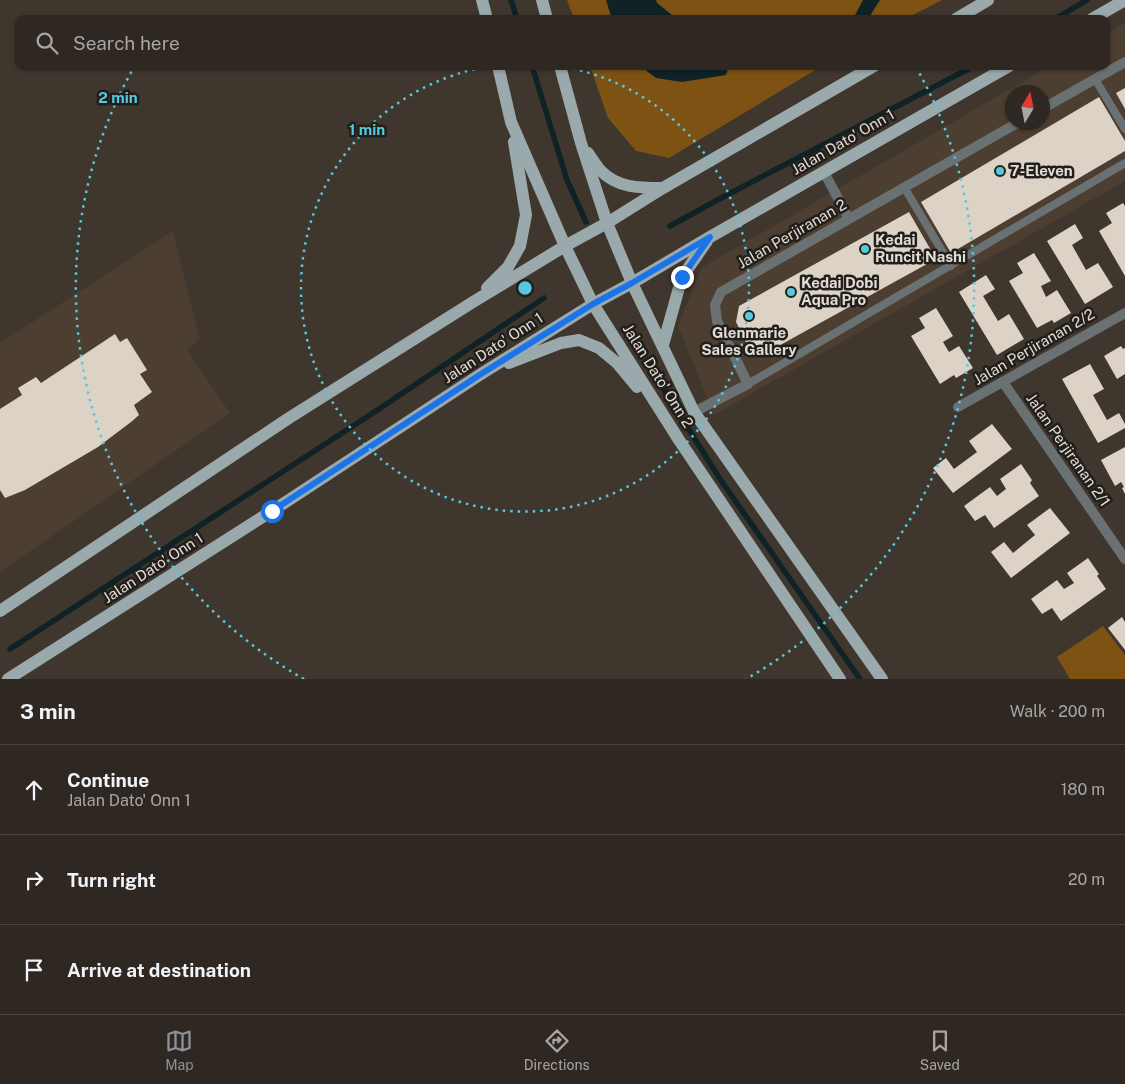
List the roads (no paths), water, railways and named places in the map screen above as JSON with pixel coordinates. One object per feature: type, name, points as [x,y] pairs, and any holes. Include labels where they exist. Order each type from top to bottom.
[{"type":"main road","points":[[482,0],[485,15]]},
{"type":"main road","points":[[542,0],[546,15]]},
{"type":"main road","points":[[963,15],[988,0]]},
{"type":"main road","points":[[1099,15],[1125,0]]},
{"type":"main road","name":"Jalan Dato' Onn 2","points":[[499,70],[511,122],[565,246],[593,304],[668,423],[840,679]]},
{"type":"main road","name":"Jalan Dato' Onn 2","points":[[561,70],[606,223],[632,283],[694,412],[882,679]]},
{"type":"main road","points":[[3,608],[249,444],[473,302],[565,246],[867,70]]},
{"type":"main road","name":"Jalan Dato' Onn 1","points":[[8,679],[272,511],[481,374],[593,304],[1002,70]]},
{"type":"main road","points":[[473,302],[508,266],[520,246],[526,216],[511,122]]},
{"type":"main road","points":[[581,143],[600,170],[615,182],[635,188],[664,188]]},
{"type":"main road","points":[[663,345],[682,277],[710,237]]},
{"type":"main road","points":[[481,374],[561,343],[579,340],[598,348],[617,363],[668,423]]},
{"type":"main road","points":[[19,679],[31,664]]},
{"type":"street","points":[[1050,104],[1125,62]]},
{"type":"street","name":"Jalan Perjiranan 2","points":[[748,384],[716,320],[715,305],[721,292],[1005,130]]},
{"type":"street","points":[[824,172],[850,219]]},
{"type":"street","name":"Jalan Perjiranan 2/2","points":[[958,407],[1125,313]]},
{"type":"street","name":"Jalan Perjiranan 2/1","points":[[1003,382],[1125,559]]},
{"type":"street","points":[[694,412],[748,384]]},
{"type":"lane","points":[[1095,79],[1125,129]]},
{"type":"lane","points":[[748,384],[1125,163]]},
{"type":"lane","points":[[904,188],[950,266]]},
{"type":"water","points":[[606,0],[656,0],[657,3],[672,15],[611,15]]},
{"type":"water","points":[[863,0],[880,0],[871,15],[855,15]]},
{"type":"water","points":[[645,70],[728,70],[726,75],[682,82],[656,78]]},
{"type":"waterway","points":[[511,0],[516,15]]},
{"type":"waterway","points":[[1062,15],[1087,0]]},
{"type":"waterway","points":[[533,70],[567,180],[586,222]]},
{"type":"waterway","points":[[670,226],[966,70]]},
{"type":"waterway","points":[[10,649],[376,411],[544,298]]},
{"type":"waterway","points":[[649,366],[720,479],[860,679]]},
{"type":"place","name":"7-Eleven","points":[[1000,171]]},
{"type":"place","name":"Kedai Runcit Nashi","points":[[865,249]]},
{"type":"place","name":"Kedai Dobi Aqua Pro","points":[[791,292]]},
{"type":"place","name":"Glenmarie Sales Gallery","points":[[749,316]]}]
